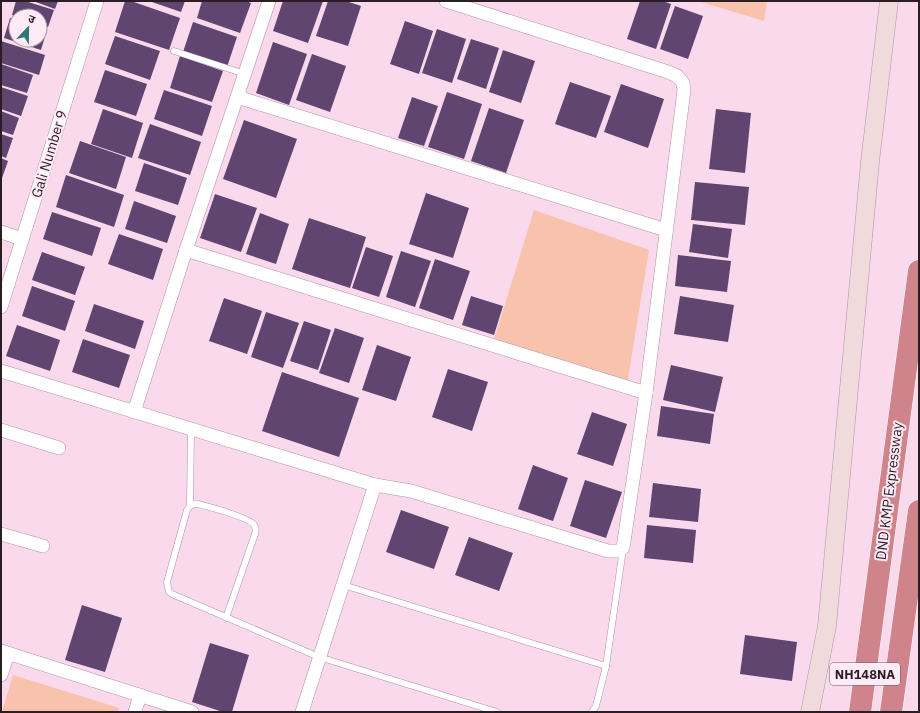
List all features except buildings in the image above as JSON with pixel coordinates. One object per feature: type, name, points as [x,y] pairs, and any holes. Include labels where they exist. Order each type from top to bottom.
[{"type":"highway","name":"DND KMP Expressway","points":[[860,712],[919,271]]},
{"type":"highway","name":"NH148NA","points":[[891,712],[919,511]]},
{"type":"street","name":"Gali Number 9","points":[[1,307],[97,1]]},
{"type":"street","points":[[134,412],[269,1]]},
{"type":"street","points":[[1,371],[375,485],[411,491],[608,551],[619,551],[623,548],[646,393],[684,83],[677,76],[446,1]]},
{"type":"street","points":[[810,712],[827,626],[869,170],[890,1]]},
{"type":"street","points":[[237,97],[666,230]]},
{"type":"street","points":[[1,232],[22,240]]},
{"type":"street","points":[[186,250],[646,393]]},
{"type":"street","points":[[1,430],[59,448]]},
{"type":"street","points":[[302,712],[375,485]]},
{"type":"street","points":[[1,534],[43,546]]},
{"type":"street","points":[[1,675],[4,653],[192,712]]},
{"type":"street","points":[[135,712],[140,695]]},
{"type":"lane","points":[[174,52],[245,74]]},
{"type":"lane","points":[[191,429],[190,505],[187,510],[167,582],[169,592],[319,657],[497,712]]},
{"type":"lane","points":[[190,505],[198,504],[247,519],[256,527],[255,534],[226,618]]},
{"type":"lane","points":[[592,712],[596,706],[606,666],[623,548]]},
{"type":"lane","points":[[343,584],[606,666]]},
{"type":"shaded area","points":[[698,1],[767,1],[764,21]]},
{"type":"shaded area","points":[[534,210],[649,250],[627,385],[494,340]]},
{"type":"shaded area","points":[[13,675],[119,708],[118,712],[2,712]]}]
